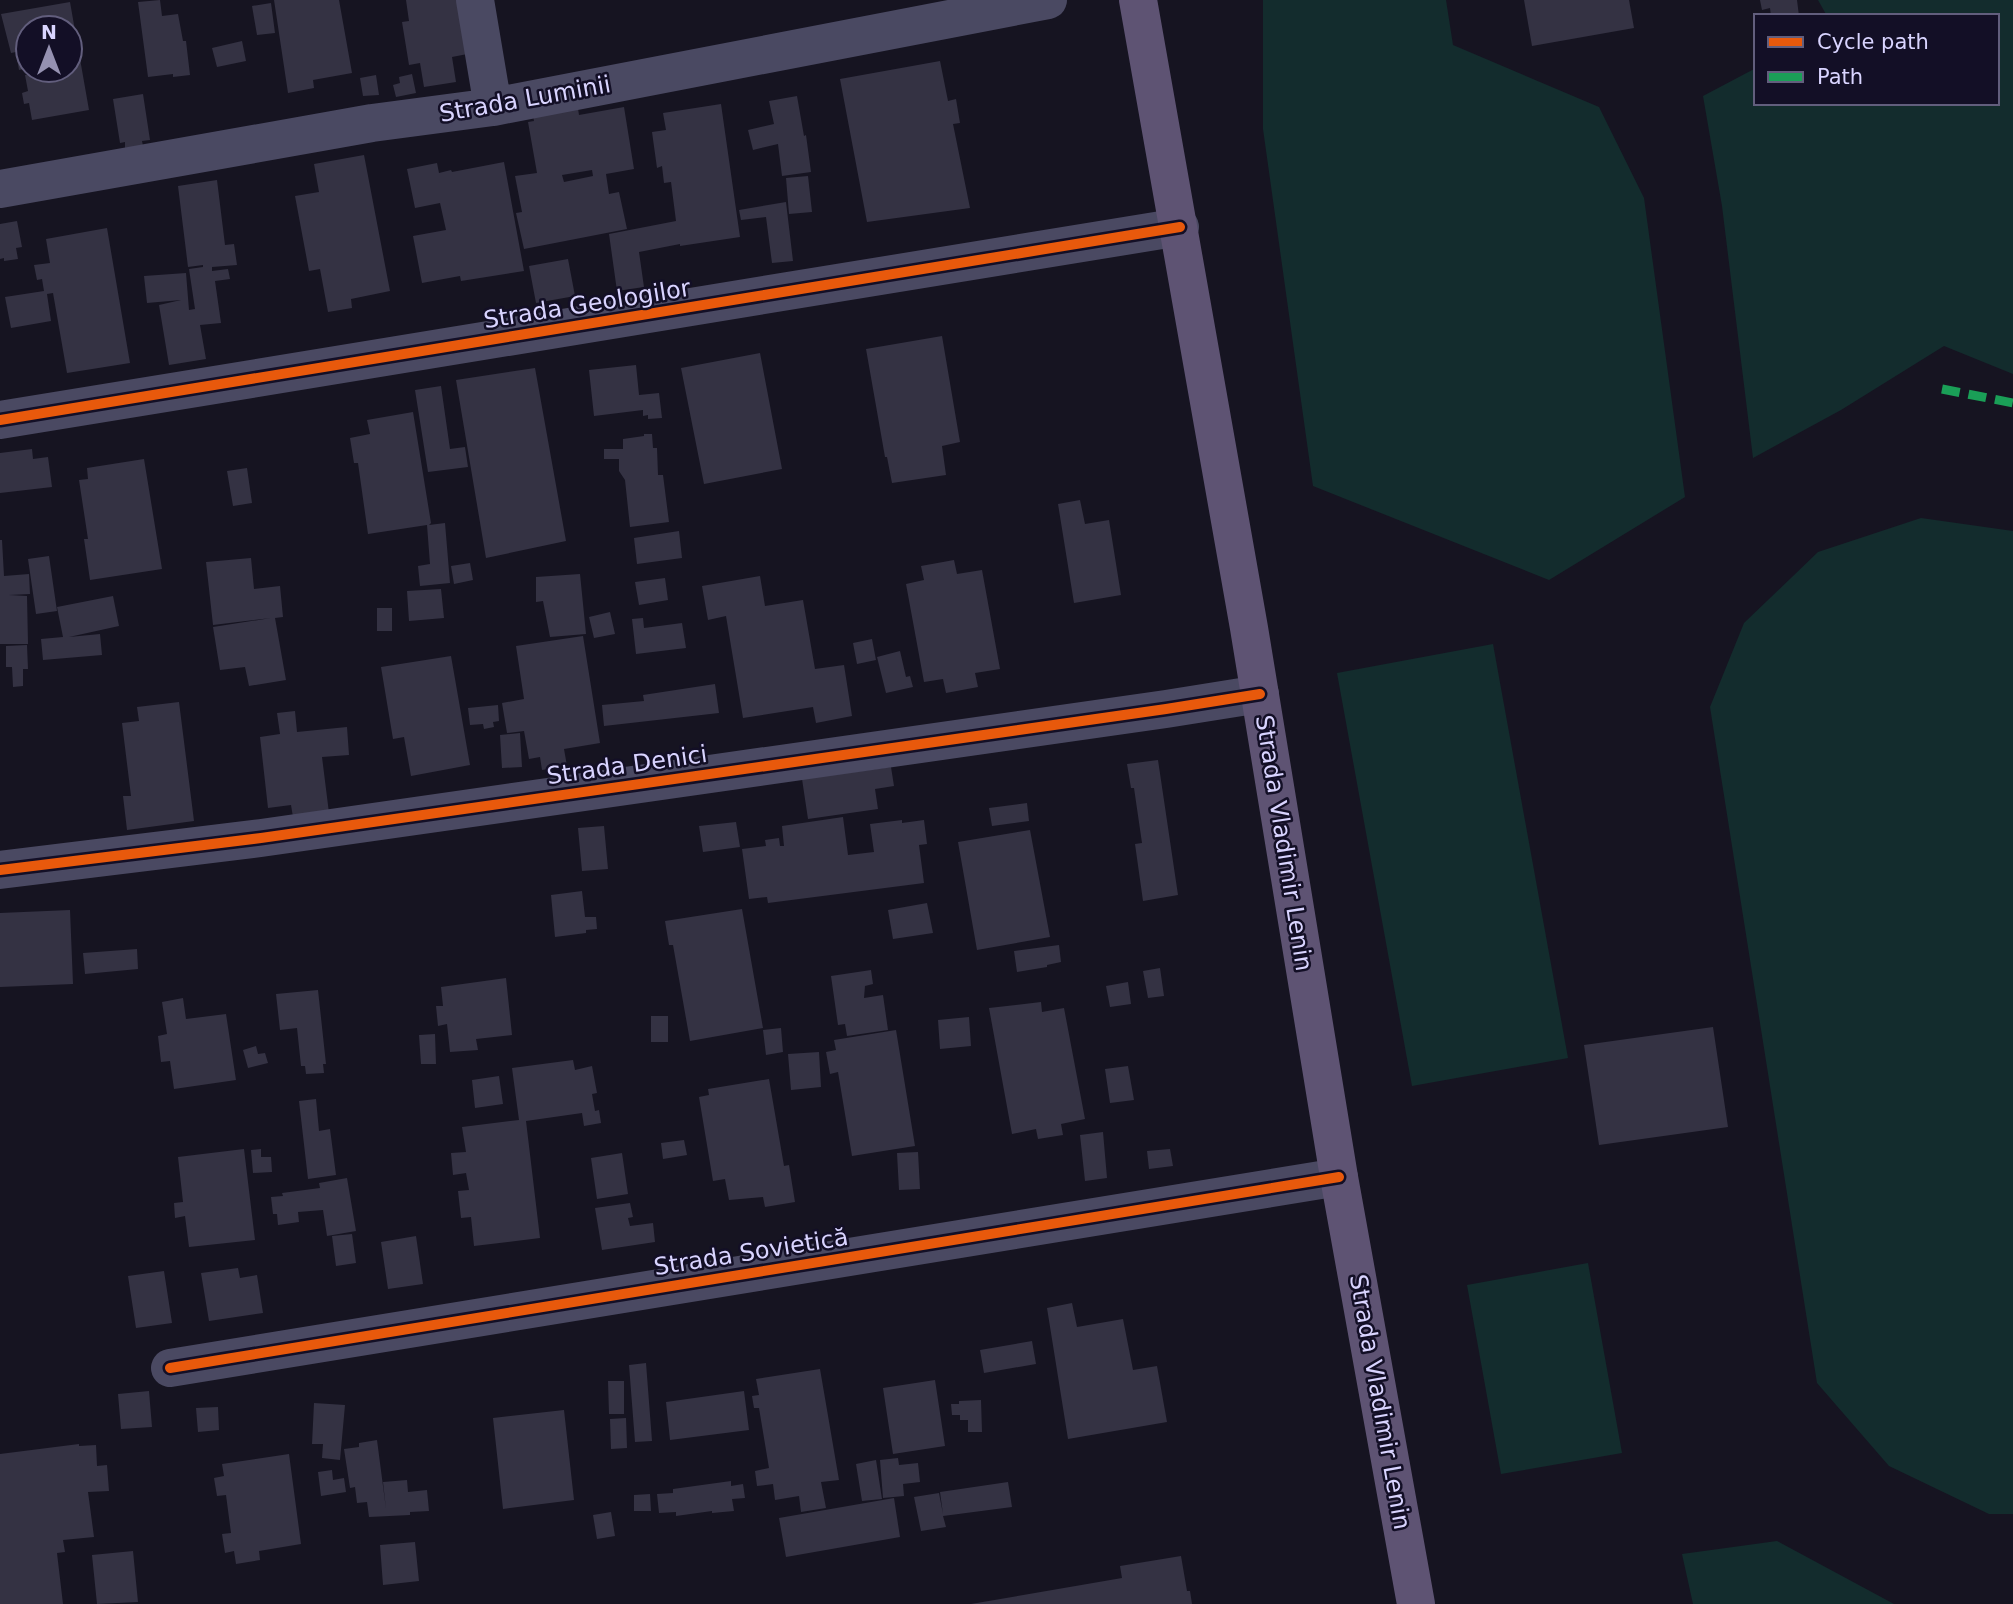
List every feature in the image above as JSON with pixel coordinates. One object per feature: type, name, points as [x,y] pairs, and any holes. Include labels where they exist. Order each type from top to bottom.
[{"type":"main road","name":"Strada Vladimir Lenin","points":[[1138,0],[1260,694],[1339,1177],[1416,1604]]},
{"type":"street","points":[[475,0],[493,107]]},
{"type":"street","name":"Strada Luminii","points":[[0,189],[372,124],[493,107],[1048,0]]},
{"type":"street","name":"Strada Geologilor","points":[[0,421],[1180,227]]},
{"type":"street","name":"Strada Denici","points":[[0,870],[275,836],[1260,694]]},
{"type":"street","name":"Strada Sovietică","points":[[170,1368],[1339,1177]]},
{"type":"green space","points":[[1263,0],[1446,0],[1453,45],[1599,107],[1644,198],[1685,497],[1549,580],[1313,486],[1263,129]]},
{"type":"green space","points":[[1818,0],[2013,0],[2013,374],[1944,346],[1841,410],[1753,458],[1722,206],[1703,96],[1754,69],[1754,105],[1999,105],[1999,14],[1826,14]]},
{"type":"green space","points":[[1921,518],[2013,531],[2013,1514],[1989,1514],[1889,1466],[1817,1383],[1710,707],[1744,623],[1818,552]]},
{"type":"green space","points":[[1493,644],[1568,1058],[1412,1086],[1337,673]]},
{"type":"green space","points":[[1588,1263],[1622,1453],[1501,1474],[1467,1285]]},
{"type":"green space","points":[[1777,1541],[1894,1604],[1693,1604],[1682,1554]]},
{"type":"building","points":[[160,0],[162,16],[178,14],[183,41],[186,41],[190,75],[148,77],[138,2]]},
{"type":"building","points":[[274,0],[339,0],[352,73],[313,80],[314,88],[288,93]]},
{"type":"building","points":[[406,0],[474,0],[483,51],[452,57],[456,82],[424,87],[420,63],[409,65],[402,22],[409,21]]},
{"type":"building","points":[[1524,0],[1629,0],[1634,28],[1532,46]]},
{"type":"building","points":[[1760,0],[1797,0],[1799,14],[1771,14],[1770,8],[1762,10]]},
{"type":"building","points":[[70,2],[72,14],[14,14],[14,52],[11,53],[1,14]]},
{"type":"building","points":[[271,3],[275,33],[257,35],[252,6]]},
{"type":"building","points":[[242,41],[246,61],[217,67],[212,48]]},
{"type":"building","points":[[940,61],[948,101],[956,99],[960,123],[953,124],[970,208],[867,222],[840,79]]},
{"type":"building","points":[[412,74],[416,93],[396,97],[393,85],[400,83],[399,77]]},
{"type":"building","points":[[376,75],[379,95],[363,96],[360,78]]},
{"type":"building","points":[[84,82],[89,110],[32,120],[29,103],[24,104],[22,93],[28,91],[27,84],[84,84]]},
{"type":"building","points":[[143,94],[150,140],[142,141],[143,146],[125,148],[125,142],[120,143],[113,99]]},
{"type":"building","points":[[797,96],[811,172],[782,176],[778,144],[753,150],[748,130],[774,124],[769,101]]},
{"type":"building","points":[[577,102],[579,115],[624,107],[634,169],[606,174],[609,194],[619,192],[627,229],[524,249],[516,213],[522,212],[515,176],[537,173],[528,122],[534,121],[532,110]],"holes":[[[592,170],[593,176],[564,182],[562,175]]]},
{"type":"building","points":[[721,104],[740,237],[639,252],[644,287],[617,291],[609,234],[676,221],[671,182],[664,183],[662,166],[657,168],[652,132],[666,130],[663,113]]},
{"type":"building","points":[[364,155],[390,291],[351,299],[352,308],[328,312],[320,269],[309,271],[295,196],[319,192],[314,164]]},
{"type":"building","points":[[504,162],[524,271],[461,281],[460,276],[422,283],[413,236],[446,230],[440,203],[415,208],[407,169],[437,163],[439,173]]},
{"type":"building","points":[[808,176],[812,212],[789,214],[786,178]]},
{"type":"building","points":[[217,180],[225,245],[234,244],[237,265],[212,267],[212,271],[228,269],[230,279],[215,281],[221,323],[200,325],[206,359],[169,365],[159,305],[181,300],[147,303],[144,276],[186,273],[189,310],[195,309],[189,269],[203,265],[188,267],[178,186]]},
{"type":"building","points":[[786,202],[793,261],[772,263],[766,217],[741,220],[739,210]]},
{"type":"building","points":[[17,221],[22,247],[16,248],[18,259],[4,261],[4,258],[0,259],[0,224]]},
{"type":"building","points":[[107,228],[130,363],[67,373],[53,293],[47,294],[51,321],[11,328],[5,297],[44,291],[42,279],[37,280],[34,265],[50,263],[46,239]]},
{"type":"building","points":[[568,259],[575,296],[536,303],[529,266]]},
{"type":"building","points":[[942,336],[960,442],[942,446],[946,475],[892,483],[866,349]]},
{"type":"building","points":[[760,353],[782,469],[704,484],[681,368]]},
{"type":"building","points":[[636,365],[639,395],[659,393],[662,418],[648,419],[648,415],[643,416],[643,410],[594,416],[589,370]]},
{"type":"building","points":[[535,368],[566,541],[486,558],[456,380]]},
{"type":"building","points":[[441,386],[450,449],[465,447],[468,467],[428,472],[415,390]]},
{"type":"building","points":[[413,412],[431,523],[429,525],[445,523],[450,583],[420,586],[418,566],[430,564],[427,525],[368,534],[358,463],[354,463],[350,438],[370,434],[367,420]]},
{"type":"building","points":[[652,434],[653,448],[657,448],[658,475],[663,475],[669,522],[630,527],[625,480],[619,471],[619,459],[604,459],[604,449],[623,449],[623,439]]},
{"type":"building","points":[[32,449],[33,459],[48,457],[52,487],[0,493],[0,453]]},
{"type":"building","points":[[144,459],[162,569],[90,580],[84,539],[88,539],[79,480],[88,479],[87,468]]},
{"type":"building","points":[[247,468],[252,503],[233,506],[227,471]]},
{"type":"building","points":[[1080,500],[1085,524],[1109,520],[1121,595],[1074,603],[1058,504]]},
{"type":"building","points":[[679,531],[682,558],[637,564],[634,538]]},
{"type":"building","points":[[0,540],[4,576],[29,574],[30,594],[9,595],[27,596],[28,644],[0,644]]},
{"type":"building","points":[[49,556],[57,611],[36,614],[28,559]]},
{"type":"building","points":[[251,558],[254,589],[280,586],[283,617],[275,618],[286,680],[249,686],[245,667],[220,670],[213,627],[271,618],[213,625],[206,562]]},
{"type":"building","points":[[954,560],[957,574],[982,570],[1000,669],[975,673],[978,687],[946,693],[943,679],[924,682],[906,584],[924,580],[921,566]]},
{"type":"building","points":[[470,563],[473,580],[454,584],[451,566]]},
{"type":"building","points":[[580,574],[586,634],[550,637],[543,601],[536,602],[536,577]]},
{"type":"building","points":[[760,576],[765,606],[803,600],[815,669],[844,665],[852,716],[816,723],[813,707],[743,718],[726,616],[708,620],[702,586]]},
{"type":"building","points":[[665,578],[668,600],[639,605],[635,582]]},
{"type":"building","points":[[441,589],[444,618],[409,621],[407,591]]},
{"type":"building","points":[[113,596],[119,626],[69,637],[100,634],[102,655],[43,660],[41,639],[63,637],[57,607]]},
{"type":"building","points":[[377,608],[392,608],[392,631],[377,631]]},
{"type":"building","points":[[610,612],[615,634],[594,638],[589,617]]},
{"type":"building","points":[[643,618],[644,628],[682,623],[686,648],[636,654],[632,619]]},
{"type":"building","points":[[583,636],[600,743],[564,749],[567,766],[542,770],[540,757],[529,759],[524,731],[507,733],[502,703],[524,699],[516,646]]},
{"type":"building","points":[[872,639],[876,660],[857,664],[853,643]]},
{"type":"building","points":[[27,645],[28,669],[23,669],[23,686],[13,687],[12,667],[6,667],[6,646]]},
{"type":"building","points":[[900,651],[906,677],[910,676],[913,687],[886,693],[877,657]]},
{"type":"building","points":[[451,656],[470,765],[411,776],[404,737],[393,739],[381,667]]},
{"type":"building","points":[[715,684],[719,713],[604,726],[602,705],[644,701],[643,695]]},
{"type":"building","points":[[179,702],[194,821],[127,830],[123,796],[131,796],[122,723],[139,721],[137,707]]},
{"type":"building","points":[[498,705],[499,721],[493,722],[494,727],[484,729],[483,724],[470,725],[468,708]]},
{"type":"building","points":[[295,711],[297,732],[347,727],[349,755],[322,757],[329,813],[293,817],[291,805],[268,808],[260,737],[280,734],[277,713]]},
{"type":"building","points":[[520,733],[522,767],[502,768],[500,735]]},
{"type":"building","points":[[1158,760],[1178,895],[1143,901],[1135,844],[1142,843],[1134,788],[1131,788],[1127,764]]},
{"type":"building","points":[[891,767],[894,786],[875,789],[878,809],[808,819],[802,779]]},
{"type":"building","points":[[1027,803],[1029,821],[992,826],[989,808]]},
{"type":"building","points":[[843,817],[848,855],[874,852],[870,824],[924,820],[927,844],[919,845],[924,883],[768,903],[767,897],[749,899],[742,849],[766,846],[765,840],[779,838],[780,846],[784,846],[782,826]]},
{"type":"building","points":[[736,822],[740,847],[703,852],[699,826]]},
{"type":"building","points":[[604,826],[608,869],[582,871],[578,828]]},
{"type":"building","points":[[1030,830],[1050,937],[977,950],[958,842]]},
{"type":"building","points":[[582,891],[585,917],[596,917],[597,929],[555,937],[551,895]]},
{"type":"building","points":[[927,903],[933,933],[893,939],[888,910]]},
{"type":"building","points":[[742,909],[763,1028],[690,1041],[673,945],[669,945],[665,921]]},
{"type":"building","points":[[70,910],[73,984],[0,987],[0,913]]},
{"type":"building","points":[[1059,945],[1061,962],[1017,972],[1014,951]]},
{"type":"building","points":[[137,949],[138,969],[85,974],[83,953]]},
{"type":"building","points":[[1160,968],[1164,996],[1148,998],[1143,971]]},
{"type":"building","points":[[871,970],[873,984],[865,986],[864,998],[883,995],[888,1030],[847,1036],[845,1024],[838,1025],[831,976]]},
{"type":"building","points":[[506,978],[512,1035],[476,1039],[478,1050],[450,1052],[447,1024],[438,1026],[436,1006],[443,1006],[441,987]]},
{"type":"building","points":[[1128,982],[1131,1004],[1110,1007],[1106,986]]},
{"type":"building","points":[[318,990],[326,1064],[323,1064],[324,1073],[306,1074],[305,1066],[301,1066],[297,1028],[280,1030],[276,994]]},
{"type":"building","points":[[183,998],[186,1019],[226,1014],[236,1080],[174,1089],[170,1061],[161,1062],[158,1036],[167,1034],[162,1002]]},
{"type":"building","points":[[1041,1002],[1042,1012],[1064,1008],[1085,1119],[1061,1124],[1063,1135],[1038,1139],[1036,1129],[1012,1134],[989,1008]]},
{"type":"building","points":[[651,1016],[668,1016],[668,1042],[651,1042]]},
{"type":"building","points":[[969,1017],[971,1046],[940,1049],[938,1020]]},
{"type":"building","points":[[1713,1027],[1728,1127],[1599,1145],[1584,1045]]},
{"type":"building","points":[[781,1028],[783,1052],[766,1055],[763,1030]]},
{"type":"building","points":[[896,1030],[915,1146],[852,1156],[838,1072],[830,1074],[826,1052],[836,1050],[834,1040]]},
{"type":"building","points":[[435,1034],[436,1064],[421,1064],[419,1035]]},
{"type":"building","points":[[256,1046],[258,1054],[265,1053],[268,1063],[248,1068],[243,1050]]},
{"type":"building","points":[[819,1052],[821,1087],[791,1090],[788,1054]]},
{"type":"building","points":[[573,1060],[575,1070],[592,1066],[597,1093],[592,1094],[595,1111],[599,1110],[601,1123],[584,1126],[582,1113],[526,1121],[540,1238],[474,1246],[471,1217],[461,1218],[458,1191],[469,1190],[466,1173],[453,1175],[451,1153],[466,1152],[462,1127],[519,1120],[512,1068]]},
{"type":"building","points":[[1128,1066],[1134,1100],[1110,1103],[1105,1069]]},
{"type":"building","points":[[499,1076],[503,1104],[475,1108],[472,1080]]},
{"type":"building","points":[[769,1079],[784,1166],[789,1165],[795,1202],[765,1207],[763,1197],[729,1200],[725,1179],[713,1181],[699,1097],[709,1095],[708,1089]]},
{"type":"building","points":[[316,1099],[319,1131],[330,1129],[336,1175],[308,1179],[299,1101]]},
{"type":"building","points":[[1103,1132],[1107,1178],[1085,1181],[1080,1135]]},
{"type":"building","points":[[684,1140],[687,1155],[663,1159],[661,1143]]},
{"type":"building","points":[[244,1149],[255,1240],[189,1247],[185,1216],[175,1218],[174,1203],[183,1202],[178,1157]]},
{"type":"building","points":[[261,1149],[261,1157],[271,1157],[272,1172],[253,1173],[251,1150]]},
{"type":"building","points":[[1170,1149],[1173,1166],[1149,1169],[1147,1151]]},
{"type":"building","points":[[918,1152],[920,1189],[899,1190],[897,1153]]},
{"type":"building","points":[[622,1153],[628,1194],[597,1199],[591,1158]]},
{"type":"building","points":[[347,1178],[356,1231],[327,1236],[323,1210],[298,1212],[299,1222],[278,1225],[277,1214],[273,1214],[271,1197],[320,1188],[319,1183]]},
{"type":"building","points":[[630,1203],[633,1217],[628,1218],[630,1226],[653,1223],[655,1242],[602,1250],[595,1208]]},
{"type":"building","points":[[352,1234],[356,1263],[336,1266],[332,1236]]},
{"type":"building","points":[[416,1236],[423,1284],[388,1289],[381,1242]]},
{"type":"building","points":[[238,1268],[240,1278],[257,1275],[263,1313],[209,1321],[201,1273]]},
{"type":"building","points":[[164,1271],[172,1323],[136,1328],[128,1276]]},
{"type":"building","points":[[1072,1303],[1077,1327],[1123,1319],[1133,1370],[1157,1366],[1167,1422],[1068,1439],[1047,1308]]},
{"type":"building","points":[[1032,1341],[1036,1364],[984,1373],[980,1350]]},
{"type":"building","points":[[646,1363],[652,1441],[635,1442],[629,1365]]},
{"type":"building","points":[[820,1369],[839,1480],[821,1482],[826,1508],[801,1512],[799,1496],[775,1500],[773,1484],[757,1486],[755,1471],[769,1468],[759,1408],[754,1408],[752,1396],[759,1395],[756,1379]]},
{"type":"building","points":[[935,1380],[945,1446],[893,1454],[883,1388]]},
{"type":"building","points":[[608,1381],[624,1381],[624,1414],[609,1414]]},
{"type":"building","points":[[149,1391],[152,1427],[121,1429],[118,1394]]},
{"type":"building","points":[[744,1391],[749,1430],[670,1440],[666,1402]]},
{"type":"building","points":[[981,1400],[982,1432],[968,1432],[968,1420],[960,1420],[960,1415],[952,1415],[951,1404]]},
{"type":"building","points":[[314,1403],[345,1405],[340,1460],[322,1458],[323,1444],[312,1444]]},
{"type":"building","points":[[218,1407],[219,1430],[198,1432],[196,1408]]},
{"type":"building","points":[[564,1410],[574,1500],[503,1509],[493,1418]]},
{"type":"building","points":[[626,1418],[627,1448],[611,1449],[610,1419]]},
{"type":"building","points":[[377,1440],[386,1509],[383,1482],[407,1480],[408,1492],[427,1490],[429,1511],[369,1517],[367,1502],[357,1503],[355,1487],[350,1488],[344,1449]]},
{"type":"building","points":[[79,1444],[96,1445],[97,1466],[107,1465],[109,1491],[88,1492],[94,1537],[63,1540],[65,1552],[57,1553],[63,1604],[0,1604],[0,1454]]},
{"type":"building","points":[[289,1454],[301,1544],[259,1551],[260,1560],[236,1564],[234,1551],[225,1553],[222,1534],[231,1533],[226,1495],[217,1496],[214,1478],[224,1476],[222,1464]]},
{"type":"building","points":[[898,1458],[899,1465],[918,1463],[920,1482],[903,1484],[904,1496],[883,1498],[880,1460]]},
{"type":"building","points":[[876,1460],[882,1499],[862,1501],[856,1464]]},
{"type":"building","points":[[332,1470],[333,1480],[344,1478],[346,1492],[321,1496],[318,1472]]},
{"type":"building","points":[[731,1481],[731,1486],[743,1484],[745,1498],[732,1499],[734,1511],[676,1516],[676,1512],[659,1513],[657,1494],[673,1493],[673,1489]]},
{"type":"building","points":[[1008,1482],[1012,1507],[943,1516],[946,1527],[921,1531],[914,1497],[939,1493],[943,1514],[940,1492]]},
{"type":"building","points":[[650,1494],[651,1511],[634,1511],[634,1495]]},
{"type":"building","points":[[894,1498],[900,1537],[786,1557],[779,1518]]},
{"type":"building","points":[[611,1512],[615,1536],[597,1539],[593,1515]]},
{"type":"building","points":[[415,1542],[419,1581],[383,1585],[380,1545]]},
{"type":"building","points":[[133,1551],[138,1602],[97,1604],[92,1555]]},
{"type":"building","points":[[1181,1556],[1192,1604],[971,1604],[1122,1578],[1120,1566]]},
{"type":"marked path","points":[[1942,389],[2013,403]]},
{"type":"cycle path","points":[[0,420],[1180,227]]},
{"type":"cycle path","points":[[0,870],[261,838],[1260,694]]},
{"type":"cycle path","points":[[170,1368],[1339,1177]]}]
